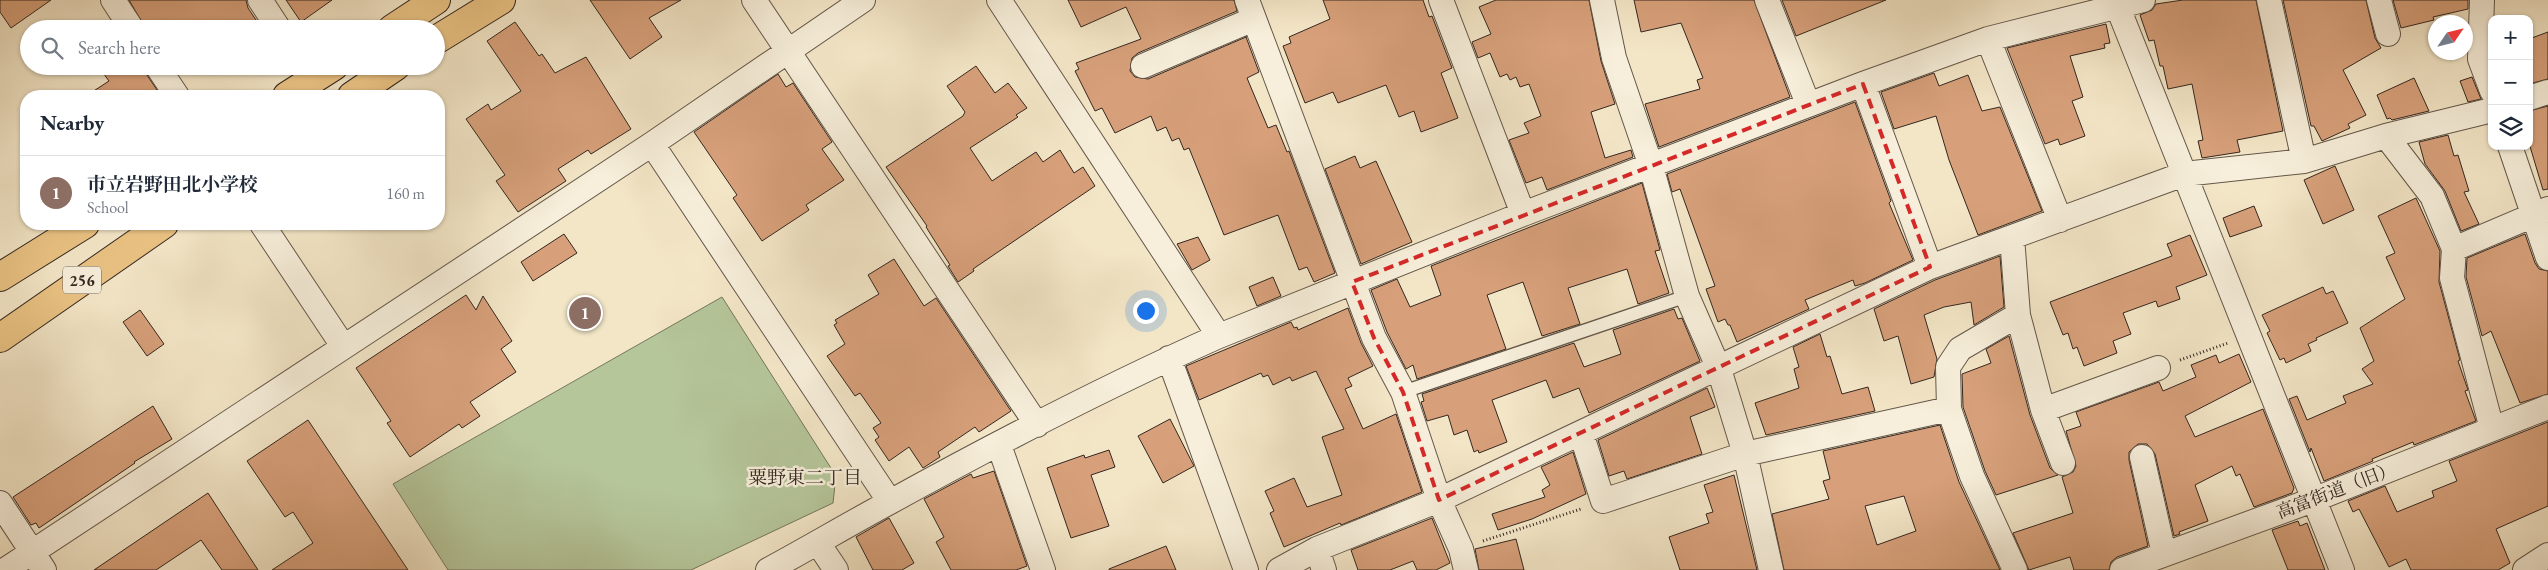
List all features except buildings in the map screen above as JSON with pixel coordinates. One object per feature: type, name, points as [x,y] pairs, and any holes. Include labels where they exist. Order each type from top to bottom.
[{"type":"highway","points":[[406,20],[436,0]]},
{"type":"highway","points":[[445,34],[501,0]]},
{"type":"highway","points":[[294,90],[312,75]]},
{"type":"highway","points":[[361,90],[383,75]]},
{"type":"highway","name":"256","points":[[0,277],[75,230]]},
{"type":"highway","name":"256","points":[[0,338],[155,230]]},
{"type":"street","points":[[113,0],[126,20]]},
{"type":"street","points":[[260,0],[273,20]]},
{"type":"street","points":[[754,0],[1037,425]]},
{"type":"street","points":[[5,570],[38,561],[343,346],[652,144],[863,0]]},
{"type":"street","points":[[999,0],[1218,336]]},
{"type":"street","points":[[1441,0],[1523,214]]},
{"type":"street","points":[[1602,0],[1614,58],[1651,166],[1686,296],[1719,368],[1745,454],[1771,570]]},
{"type":"street","points":[[1766,0],[1808,104]]},
{"type":"street","points":[[768,570],[890,502],[1037,425],[1169,358],[1218,336],[1523,214],[1863,84],[1988,39],[2117,3],[2143,0]]},
{"type":"street","points":[[2268,0],[2304,161]]},
{"type":"street","points":[[2379,0],[2388,34]]},
{"type":"street","points":[[2482,0],[2480,58],[2488,81]]},
{"type":"street","points":[[2117,3],[2342,570]]},
{"type":"street","points":[[1143,66],[1251,10],[1352,282],[1374,338],[1403,392],[1439,500],[1464,559]]},
{"type":"street","points":[[1988,39],[2060,220]]},
{"type":"street","points":[[163,75],[173,90]]},
{"type":"street","points":[[1863,84],[1930,267]]},
{"type":"street","points":[[2533,97],[2548,92]]},
{"type":"street","points":[[1279,570],[1320,559],[1439,500],[1930,267],[2184,174],[2304,161],[2386,136],[2488,111]]},
{"type":"street","points":[[2386,136],[2432,196],[2454,249],[2452,278],[2492,428]]},
{"type":"street","points":[[652,144],[890,502]]},
{"type":"street","points":[[2512,150],[2540,211],[2548,258]]},
{"type":"street","points":[[2454,249],[2540,211]]},
{"type":"street","points":[[266,230],[343,346]]},
{"type":"street","points":[[2012,237],[2018,315],[2043,410],[2063,463]]},
{"type":"street","points":[[2015,570],[1972,476],[1949,409],[1948,367],[1960,349],[2018,315]]},
{"type":"street","points":[[1169,358],[1246,570]]},
{"type":"street","points":[[2043,410],[2158,368]]},
{"type":"street","name":"高富街道（旧）","points":[[2122,570],[2313,500],[2548,407]]},
{"type":"street","points":[[1581,433],[1603,502],[1745,454],[1949,409]]},
{"type":"street","points":[[999,445],[1043,570]]},
{"type":"street","points":[[2142,457],[2164,554]]},
{"type":"street","points":[[0,503],[38,561]]},
{"type":"street","points":[[818,543],[836,570]]},
{"type":"street","points":[[2525,570],[2548,555]]},
{"type":"lane","points":[[1403,392],[1686,296]]},
{"type":"path","points":[[2158,368],[2248,336]]},
{"type":"path","points":[[1464,559],[1603,502]]},
{"type":"highlighted area","points":[[1863,84],[1930,267],[1439,500],[1403,392],[1374,338],[1352,282]]},
{"type":"green space","points":[[722,297],[836,476],[833,503],[691,570],[448,570],[393,484]]},
{"type":"place","name":"市立岩野田北小学校","points":[[585,313]]},
{"type":"district","name":"粟野東二丁目","points":[[805,477]]}]
